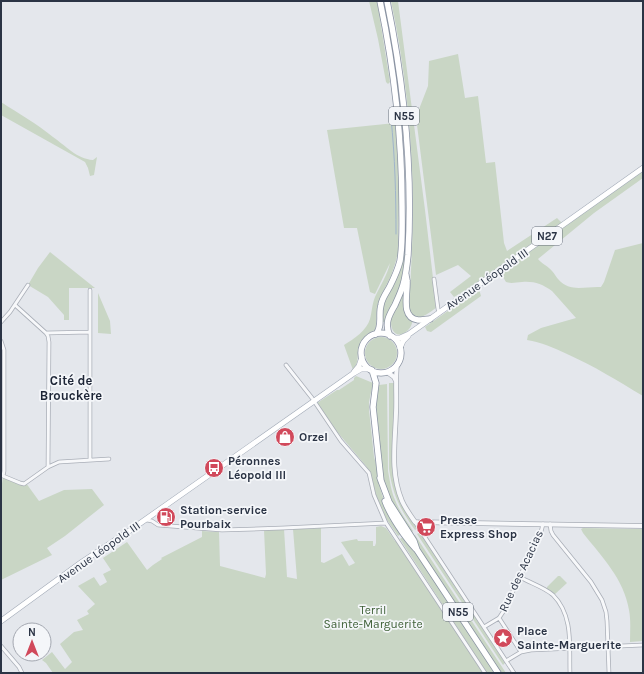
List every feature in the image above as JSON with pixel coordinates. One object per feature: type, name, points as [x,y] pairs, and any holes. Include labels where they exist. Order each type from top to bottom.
[{"type":"highway","name":"N55","points":[[376,334],[380,325],[381,305],[398,268],[401,253],[402,232],[401,160],[398,126],[391,60],[380,1]]},
{"type":"highway","name":"N55","points":[[387,1],[398,61],[407,153],[409,192],[408,256],[406,273],[399,295],[387,320],[388,332],[392,337]]},
{"type":"highway","points":[[406,273],[406,308],[408,314],[412,318],[418,320],[430,319]]},
{"type":"highway","name":"N27","points":[[376,334],[386,334],[392,337]]},
{"type":"highway","points":[[376,334],[366,340],[363,345],[362,357],[365,364],[371,370],[379,373],[393,369],[398,364]]},
{"type":"highway","points":[[392,337],[397,341],[400,348]]},
{"type":"highway","name":"N27","points":[[398,364],[401,357],[400,348]]},
{"type":"highway","name":"N55","points":[[371,370],[376,383],[373,407],[380,478],[389,502],[411,536],[417,550],[498,673]]},
{"type":"highway","points":[[376,383],[386,372]]},
{"type":"main road","name":"Avenue Léopold III","points":[[392,337],[400,338],[409,334],[643,168]]},
{"type":"main road","name":"Avenue Léopold III","points":[[400,348],[403,341],[409,334]]},
{"type":"main road","name":"Avenue Léopold III","points":[[354,373],[359,366],[362,357]]},
{"type":"main road","name":"Avenue Léopold III","points":[[1,621],[82,562],[145,520],[354,373],[361,369],[371,370]]},
{"type":"street","points":[[434,278],[439,312]]},
{"type":"street","points":[[1,322],[15,305],[28,285]]},
{"type":"street","points":[[90,290],[90,460]]},
{"type":"street","points":[[15,305],[48,336],[48,467]]},
{"type":"street","points":[[46,333],[90,332]]},
{"type":"street","points":[[1,341],[4,350],[4,471],[2,476],[20,484],[24,484],[48,467],[61,461],[109,459]]},
{"type":"street","points":[[398,364],[396,381],[394,455],[395,475],[402,501],[514,673]]},
{"type":"street","points":[[286,365],[341,441],[369,473],[374,495],[386,523],[485,673]]},
{"type":"street","points":[[386,372],[394,377],[396,381]]},
{"type":"street","points":[[155,513],[155,524]]},
{"type":"street","points":[[145,520],[158,525],[222,530],[386,523]]},
{"type":"street","points":[[415,522],[643,526]]},
{"type":"street","name":"Rue des Acacias","points":[[499,618],[520,577],[541,532],[543,524]]},
{"type":"street","points":[[550,524],[550,531],[591,582],[602,600],[606,615],[609,673]]},
{"type":"street","points":[[520,577],[553,595],[562,606],[569,628],[570,673]]},
{"type":"street","points":[[484,627],[499,618],[521,652]]},
{"type":"street","points":[[506,661],[521,652],[528,650],[643,645]]},
{"type":"street","points":[[1,646],[19,667],[22,673]]},
{"type":"green space","points":[[369,1],[377,1],[390,82],[388,84],[386,82]]},
{"type":"green space","points":[[391,1],[398,1],[435,295],[436,308],[421,317],[414,316],[409,308],[413,201],[411,151],[404,75]]},
{"type":"green space","points":[[458,54],[465,98],[478,96],[486,163],[495,162],[504,243],[507,251],[557,218],[563,224],[643,168],[643,178],[594,213],[538,259],[554,273],[557,278],[568,286],[578,288],[601,287],[615,250],[643,243],[643,396],[577,359],[537,342],[527,340],[528,335],[541,328],[576,318],[552,291],[534,283],[506,282],[503,277],[503,268],[454,297],[450,292],[471,276],[458,265],[436,275],[416,117],[428,86],[429,61]]},
{"type":"green space","points":[[1,102],[41,128],[77,155],[93,160],[97,157],[94,175],[90,176],[85,162],[1,115]]},
{"type":"green space","points":[[395,123],[399,190],[398,253],[391,276],[377,306],[375,330],[369,333],[361,341],[357,362],[353,370],[344,345],[360,334],[366,327],[371,316],[374,300],[390,263],[375,294],[370,292],[357,228],[344,228],[327,130]]},
{"type":"green space","points":[[404,226],[407,226],[405,267],[400,288],[385,322],[383,322],[383,304],[393,286]]},
{"type":"green space","points":[[50,252],[95,288],[69,288],[69,320],[64,320],[64,315],[48,297],[28,285]]},
{"type":"green space","points":[[406,281],[406,301],[413,320],[409,329],[400,335],[395,333],[390,322]]},
{"type":"green space","points":[[479,289],[481,296],[431,332],[427,331],[425,327]]},
{"type":"green space","points":[[98,293],[110,321],[111,334],[98,333]]},
{"type":"green space","points":[[378,337],[384,337],[394,344],[397,353],[396,359],[390,366],[384,369],[378,369],[368,362],[365,356],[365,350],[372,340]]},
{"type":"green space","points":[[356,376],[373,383],[369,410],[374,457],[383,497],[401,534],[398,536],[383,512],[371,476],[366,466],[333,427],[317,403],[354,380]]},
{"type":"green space","points":[[389,383],[394,383],[395,409],[392,466],[393,475],[397,492],[417,529],[415,530],[405,515],[395,495],[389,469]]},
{"type":"green space","points":[[387,384],[388,471],[394,497],[413,531],[411,533],[391,502],[384,482],[375,416],[379,385]]},
{"type":"green space","points":[[3,476],[20,483],[26,483],[39,501],[64,490],[92,489],[104,505],[65,536],[47,548],[52,555],[1,580],[1,491]]},
{"type":"green space","name":"Terril Sainte-Marguerite","points":[[381,526],[386,528],[396,541],[483,673],[53,673],[45,662],[52,662],[52,652],[65,669],[72,662],[60,644],[74,632],[83,630],[77,620],[89,614],[87,611],[95,604],[78,586],[94,577],[100,586],[107,582],[103,574],[111,570],[103,558],[127,542],[147,570],[162,559],[161,558],[202,537],[202,531],[219,532],[220,566],[265,578],[264,530],[284,529],[287,577],[297,579],[293,529],[321,528],[321,562],[324,563],[342,554],[349,566],[355,563],[341,542],[357,539],[358,541],[373,541],[373,546],[375,546],[376,527]]},
{"type":"green space","points":[[581,529],[643,529],[643,641],[630,642],[630,614],[622,588],[605,560],[583,533]]},
{"type":"green space","points":[[420,532],[505,663],[503,665],[417,534]]},
{"type":"green space","points":[[415,535],[506,673],[501,673],[412,537]]},
{"type":"green space","points":[[404,536],[495,673],[487,673],[400,539]]},
{"type":"green space","points":[[558,576],[560,576],[567,583],[554,595],[547,589],[547,587]]},
{"type":"waterway","points":[[391,118],[395,176],[396,234]]},
{"type":"place","name":"Orzel","points":[[285,437]]},
{"type":"place","name":"Péronnes Léopold III","points":[[214,468]]},
{"type":"place","name":"Station-service Pourbaix","points":[[166,517]]},
{"type":"place","name":"Presse Express Shop","points":[[426,527]]},
{"type":"place","name":"Place Sainte-Marguerite","points":[[503,638]]},
{"type":"district","name":"Cité de Brouckère","points":[[71,388]]}]
